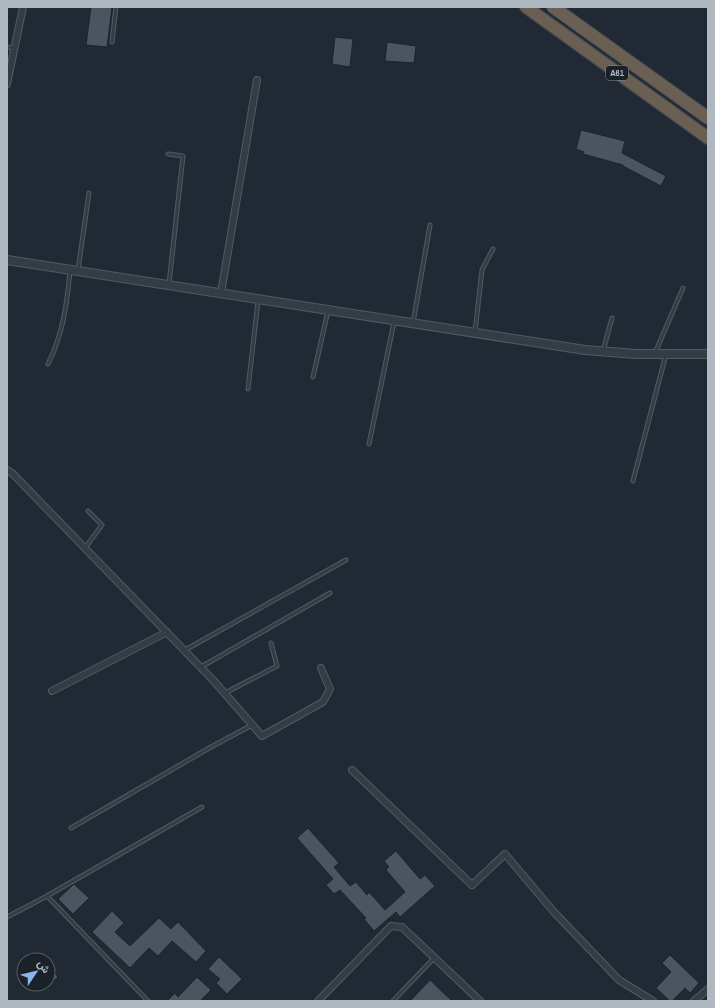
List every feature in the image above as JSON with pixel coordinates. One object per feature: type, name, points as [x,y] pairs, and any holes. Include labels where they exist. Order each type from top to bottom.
[{"type":"highway","name":"A61","points":[[526,7],[708,138]]},
{"type":"highway","name":"A61","points":[[554,7],[708,118]]},
{"type":"street","points":[[7,84],[23,7]]},
{"type":"street","points":[[221,293],[257,80]]},
{"type":"street","points":[[7,260],[603,352],[708,354]]},
{"type":"street","points":[[7,470],[12,473],[201,667],[262,736],[323,702],[330,689],[321,668]]},
{"type":"street","points":[[52,691],[166,632]]},
{"type":"street","points":[[352,770],[472,885],[505,854],[554,912],[619,980],[653,1001]]},
{"type":"street","points":[[318,1001],[391,926],[402,927],[480,1001]]},
{"type":"street","points":[[694,1001],[708,989]]},
{"type":"lane","points":[[112,42],[116,7]]},
{"type":"lane","points":[[7,47],[15,48]]},
{"type":"lane","points":[[168,154],[182,156],[169,284]]},
{"type":"lane","points":[[48,364],[56,347],[66,312],[89,193]]},
{"type":"lane","points":[[413,323],[430,225]]},
{"type":"lane","points":[[474,332],[482,270],[493,248]]},
{"type":"lane","points":[[655,354],[682,288]]},
{"type":"lane","points":[[248,389],[258,299]]},
{"type":"lane","points":[[313,377],[328,310]]},
{"type":"lane","points":[[603,352],[612,318]]},
{"type":"lane","points":[[369,444],[394,320]]},
{"type":"lane","points":[[633,481],[666,354]]},
{"type":"lane","points":[[85,548],[102,525],[88,511]]},
{"type":"lane","points":[[185,651],[346,560]]},
{"type":"lane","points":[[201,667],[330,593]]},
{"type":"lane","points":[[225,693],[276,666],[271,643]]},
{"type":"lane","points":[[71,828],[252,725]]},
{"type":"lane","points":[[7,917],[47,896],[202,807]]},
{"type":"lane","points":[[47,896],[148,1001]]},
{"type":"lane","points":[[393,1001],[434,958]]},
{"type":"building","points":[[91,7],[112,7],[107,47],[86,45]]},
{"type":"building","points":[[335,37],[353,39],[350,67],[332,64]]},
{"type":"building","points":[[387,42],[416,46],[414,63],[385,61]]},
{"type":"building","points":[[581,130],[625,141],[622,153],[666,176],[661,186],[623,165],[583,154],[584,152],[576,149]]},
{"type":"building","points":[[308,828],[339,863],[334,867],[350,886],[356,882],[367,895],[369,892],[385,910],[405,892],[386,870],[389,867],[384,861],[396,851],[420,879],[425,875],[435,886],[400,917],[396,912],[374,931],[364,919],[366,918],[340,890],[334,894],[326,885],[333,879],[297,838]]},
{"type":"building","points":[[74,884],[89,898],[73,914],[58,899]]},
{"type":"building","points":[[112,911],[124,923],[115,932],[130,946],[159,918],[171,929],[178,922],[206,951],[196,962],[172,941],[158,956],[149,948],[130,968],[92,932]]},
{"type":"building","points":[[670,955],[699,983],[690,993],[685,988],[672,1001],[670,1001],[656,988],[671,972],[662,963]]},
{"type":"building","points":[[219,957],[242,979],[227,994],[216,983],[220,979],[208,969]]},
{"type":"building","points":[[197,977],[211,990],[200,1001],[167,1001],[175,993],[178,997]]},
{"type":"building","points":[[430,980],[452,1001],[410,1001]]}]
